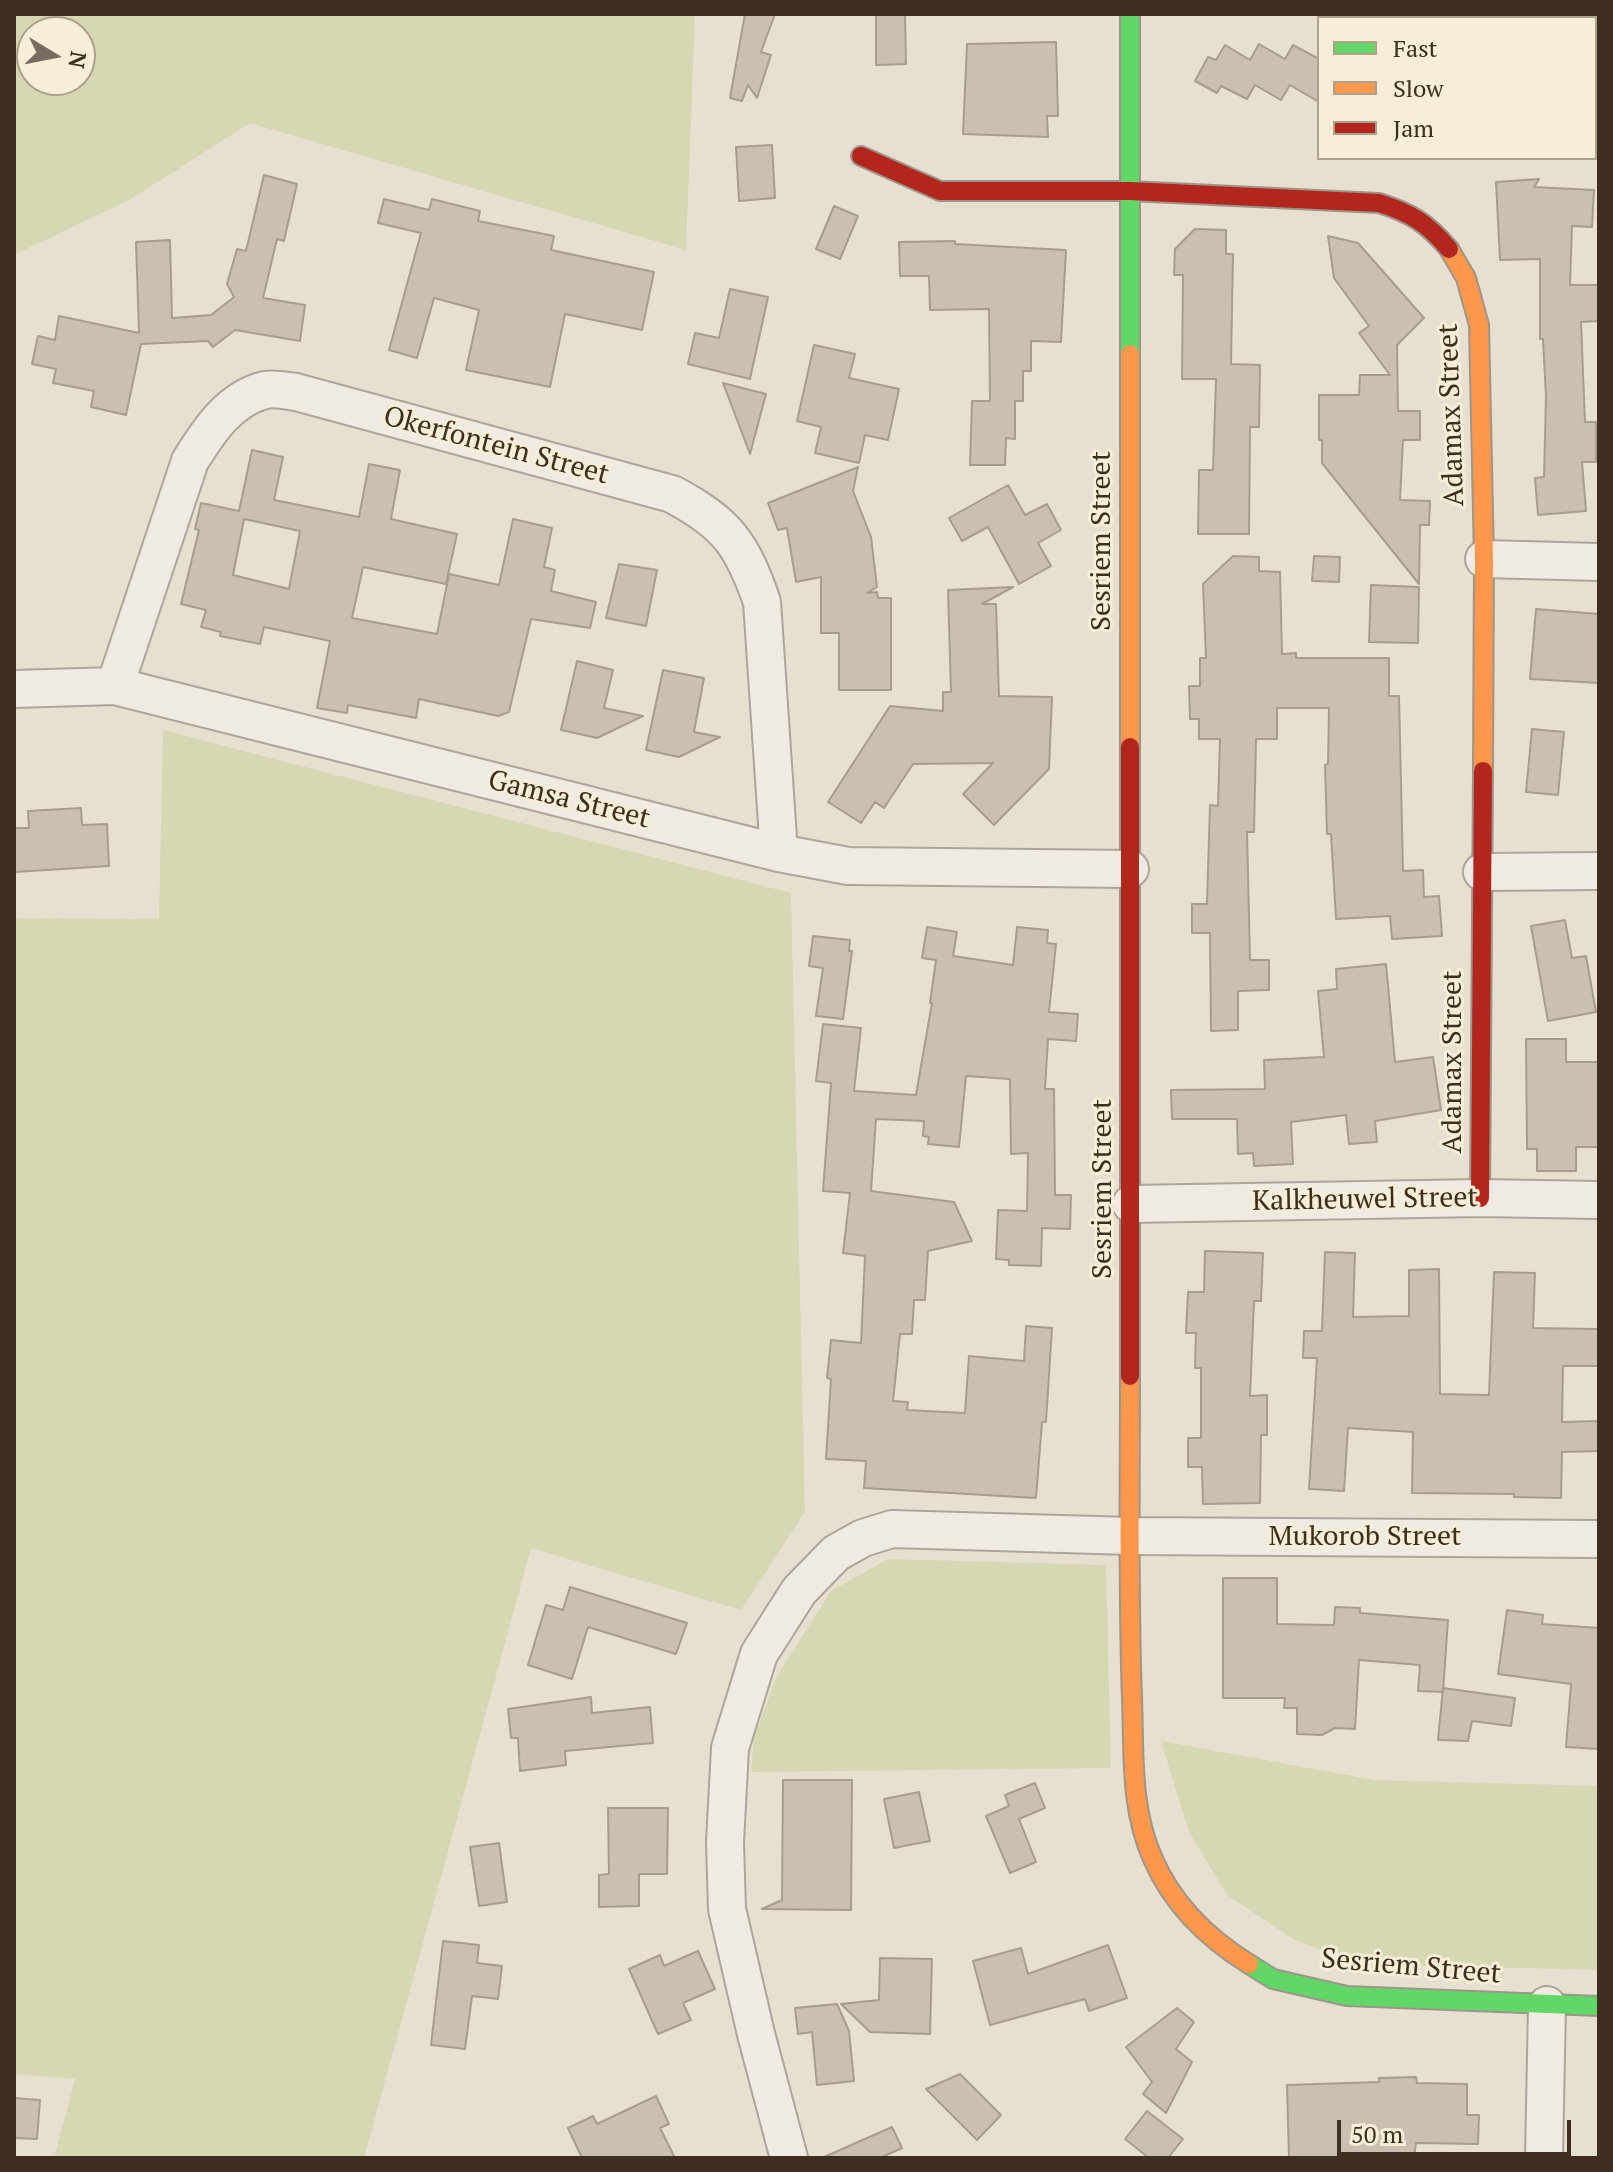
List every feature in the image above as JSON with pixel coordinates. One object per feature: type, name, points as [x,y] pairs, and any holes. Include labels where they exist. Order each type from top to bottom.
[{"type":"street","name":"Sesriem Street","points":[[1130,14],[1130,1639],[1135,1795],[1152,1858],[1183,1911],[1223,1948],[1273,1979],[1347,1996],[1599,2006]]},
{"type":"street","points":[[1436,16],[1526,14]]},
{"type":"street","name":"Adamax Street","points":[[861,156],[940,191],[1130,191],[1379,203],[1412,214],[1440,237],[1458,261],[1476,301],[1479,325],[1484,559],[1480,1198]]},
{"type":"street","name":"Okerfontein Street","points":[[115,686],[190,461],[209,429],[236,403],[267,389],[296,392],[672,494],[702,510],[733,537],[750,568],[762,602],[779,853]]},
{"type":"street","points":[[1484,559],[1599,562]]},
{"type":"street","name":"Gamsa Street","points":[[14,689],[115,686],[779,853],[848,866],[1130,869]]},
{"type":"street","points":[[1482,872],[1599,871]]},
{"type":"street","name":"Kalkheuwel Street","points":[[1131,1204],[1480,1198],[1599,1200]]},
{"type":"street","name":"Mukorob Street","points":[[789,2158],[727,1909],[725,1842],[730,1748],[759,1654],[799,1591],[836,1553],[863,1538],[892,1529],[1131,1536],[1599,1539]]},
{"type":"street","points":[[1544,2158],[1547,2005]]},
{"type":"green space","points":[[14,14],[695,14],[686,250],[250,123],[131,199],[14,255]]},
{"type":"green space","points":[[163,730],[791,893],[805,1512],[741,1610],[531,1548],[364,2158],[54,2158],[75,2079],[14,2074],[14,918],[159,919]]},
{"type":"green space","points":[[888,1559],[1106,1565],[1111,1768],[751,1772],[754,1738],[777,1676],[831,1591]]},
{"type":"green space","points":[[1161,1741],[1374,1780],[1599,1786],[1599,1970],[1362,1964],[1295,1940],[1227,1895],[1189,1832]]},
{"type":"building","points":[[745,14],[775,14],[761,52],[771,55],[757,98],[748,85],[742,101],[730,98]]},
{"type":"building","points":[[876,14],[905,14],[906,64],[876,65]]},
{"type":"building","points":[[1056,42],[1058,116],[1047,116],[1048,137],[963,134],[967,44]]},
{"type":"building","points":[[1259,44],[1285,59],[1293,45],[1317,58],[1317,101],[1290,85],[1281,100],[1255,85],[1247,99],[1221,86],[1217,93],[1195,81],[1208,57],[1216,60],[1225,45],[1250,60]]},
{"type":"building","points":[[772,145],[775,198],[739,201],[736,147]]},
{"type":"building","points":[[264,175],[297,184],[284,241],[277,239],[263,298],[305,305],[300,341],[235,330],[213,347],[208,341],[141,344],[126,415],[91,407],[94,391],[53,383],[56,369],[32,364],[38,336],[55,340],[59,316],[139,333],[136,242],[170,240],[172,318],[211,315],[234,297],[227,284],[237,249],[246,251]]},
{"type":"building","points":[[1539,179],[1534,187],[1594,190],[1592,227],[1572,226],[1570,285],[1599,285],[1599,321],[1581,322],[1585,422],[1596,422],[1596,462],[1582,462],[1586,511],[1538,515],[1535,478],[1544,477],[1546,397],[1543,339],[1540,339],[1540,259],[1500,260],[1496,182]]},
{"type":"building","points":[[384,199],[429,210],[432,199],[480,211],[478,221],[554,236],[551,250],[654,272],[642,330],[565,314],[550,387],[466,370],[479,310],[434,298],[417,358],[389,350],[421,233],[378,223]]},
{"type":"building","points":[[834,206],[858,216],[840,259],[816,249]]},
{"type":"building","points":[[1195,229],[1226,230],[1226,254],[1233,254],[1231,364],[1260,365],[1259,427],[1250,427],[1249,534],[1198,534],[1199,470],[1213,470],[1216,379],[1182,379],[1183,275],[1174,275],[1175,249]]},
{"type":"building","points":[[1328,236],[1358,243],[1424,318],[1397,345],[1398,411],[1420,411],[1420,440],[1403,440],[1400,500],[1430,501],[1429,525],[1420,525],[1419,584],[1322,463],[1319,395],[1359,395],[1360,375],[1390,375],[1359,333],[1369,326],[1334,278]]},
{"type":"building","points":[[955,241],[955,244],[1066,250],[1061,342],[1031,341],[1031,371],[1023,371],[1023,401],[1015,401],[1015,439],[1006,438],[1005,465],[970,465],[972,401],[990,401],[989,309],[930,310],[929,276],[900,276],[899,242]]},
{"type":"building","points":[[730,289],[768,297],[750,379],[688,364],[695,333],[719,338]]},
{"type":"building","points":[[814,345],[855,354],[849,378],[899,389],[888,440],[865,435],[859,463],[815,453],[821,427],[797,421]]},
{"type":"building","points":[[723,383],[766,394],[750,454]]},
{"type":"building","points":[[252,450],[283,457],[274,500],[359,517],[369,464],[400,470],[391,519],[457,534],[446,584],[363,567],[352,618],[437,634],[449,574],[499,585],[513,519],[552,528],[544,567],[555,570],[551,591],[596,602],[590,628],[531,619],[509,712],[498,716],[419,699],[416,718],[348,705],[347,713],[317,708],[330,641],[264,627],[260,644],[220,636],[221,632],[201,627],[206,610],[181,604],[199,530],[195,529],[201,503],[239,511]],"holes":[[[244,519],[300,531],[289,589],[233,575]]]},
{"type":"building","points":[[858,467],[853,491],[871,537],[877,587],[867,593],[877,592],[878,598],[891,598],[891,690],[839,690],[839,633],[821,633],[821,577],[796,582],[787,528],[778,530],[768,503]]},
{"type":"building","points":[[1008,485],[1025,515],[1047,504],[1061,530],[1038,543],[1051,566],[1019,584],[988,527],[962,541],[949,518]]},
{"type":"building","points":[[1233,556],[1259,557],[1259,571],[1280,572],[1282,654],[1296,653],[1296,658],[1389,658],[1389,696],[1399,696],[1403,871],[1423,870],[1424,897],[1439,896],[1442,936],[1392,939],[1390,916],[1336,919],[1331,834],[1327,834],[1325,765],[1328,764],[1329,708],[1277,708],[1277,739],[1256,739],[1254,832],[1247,832],[1250,960],[1269,960],[1269,990],[1238,991],[1238,1030],[1211,1031],[1210,933],[1192,933],[1192,904],[1207,904],[1210,805],[1218,806],[1220,739],[1199,739],[1199,719],[1190,719],[1189,686],[1200,686],[1200,658],[1206,658],[1203,584]]},
{"type":"building","points":[[1314,556],[1340,557],[1339,582],[1312,581]]},
{"type":"building","points":[[619,564],[657,570],[646,626],[606,618]]},
{"type":"building","points":[[1371,585],[1419,587],[1418,643],[1369,642]]},
{"type":"building","points":[[1013,587],[982,604],[996,604],[999,696],[1052,697],[1049,769],[994,825],[963,794],[993,763],[913,764],[884,808],[875,802],[861,823],[828,802],[890,706],[943,711],[943,692],[951,692],[948,590]]},
{"type":"building","points":[[1536,609],[1599,614],[1599,683],[1530,679]]},
{"type":"building","points":[[577,661],[613,670],[604,708],[643,716],[597,738],[561,730]]},
{"type":"building","points":[[663,670],[704,678],[694,732],[720,737],[679,757],[646,750]]},
{"type":"building","points":[[1532,729],[1564,732],[1558,795],[1526,792]]},
{"type":"building","points":[[81,808],[82,825],[107,824],[109,866],[15,872],[14,828],[29,828],[28,811]]},
{"type":"building","points":[[1565,920],[1572,958],[1586,956],[1596,1012],[1548,1021],[1531,926]]},
{"type":"building","points":[[927,927],[957,932],[953,956],[1013,965],[1017,927],[1048,930],[1047,943],[1056,944],[1049,1012],[1078,1014],[1076,1041],[1048,1039],[1045,1089],[1054,1089],[1055,1195],[1071,1195],[1070,1229],[1042,1228],[1041,1266],[1009,1265],[1009,1260],[996,1259],[998,1210],[1027,1211],[1028,1153],[1011,1154],[1010,1079],[966,1076],[959,1147],[928,1144],[929,1137],[923,1136],[924,1121],[876,1119],[871,1191],[954,1202],[972,1241],[928,1251],[925,1300],[914,1300],[912,1334],[900,1334],[893,1401],[908,1402],[907,1410],[965,1413],[969,1356],[1024,1361],[1026,1326],[1052,1328],[1046,1422],[1042,1422],[1036,1498],[864,1488],[866,1461],[826,1459],[831,1379],[827,1378],[831,1340],[861,1343],[865,1256],[843,1253],[850,1193],[823,1191],[831,1083],[816,1081],[823,1024],[861,1028],[854,1091],[916,1095],[936,960],[922,958]]},
{"type":"building","points":[[813,936],[850,940],[849,951],[852,951],[843,1019],[816,1016],[823,968],[809,966]]},
{"type":"building","points":[[1386,964],[1395,1062],[1433,1057],[1441,1110],[1375,1121],[1377,1142],[1349,1144],[1346,1115],[1291,1122],[1293,1164],[1254,1166],[1253,1153],[1238,1154],[1237,1119],[1172,1119],[1171,1090],[1265,1089],[1264,1060],[1324,1057],[1318,991],[1337,989],[1336,969]]},
{"type":"building","points":[[1526,1039],[1566,1039],[1566,1062],[1599,1062],[1599,1147],[1576,1147],[1576,1171],[1537,1171],[1537,1149],[1527,1149]]},
{"type":"building","points":[[1205,1251],[1263,1253],[1261,1301],[1254,1301],[1250,1396],[1267,1395],[1267,1435],[1261,1435],[1260,1503],[1203,1504],[1202,1467],[1188,1467],[1188,1438],[1201,1438],[1201,1368],[1195,1368],[1196,1333],[1186,1333],[1188,1292],[1204,1292]]},
{"type":"building","points":[[1325,1252],[1355,1253],[1353,1317],[1409,1316],[1409,1270],[1439,1269],[1440,1394],[1489,1395],[1494,1272],[1535,1273],[1533,1328],[1599,1329],[1599,1366],[1563,1366],[1562,1422],[1599,1421],[1599,1451],[1562,1452],[1561,1498],[1514,1497],[1514,1494],[1412,1493],[1413,1432],[1348,1428],[1344,1491],[1309,1489],[1317,1358],[1303,1358],[1304,1331],[1322,1331]]},
{"type":"building","points":[[1223,1578],[1277,1578],[1277,1624],[1334,1625],[1335,1607],[1360,1608],[1360,1613],[1448,1620],[1443,1692],[1418,1691],[1420,1665],[1359,1660],[1355,1729],[1335,1728],[1322,1735],[1297,1734],[1297,1708],[1284,1708],[1285,1698],[1223,1698]]},
{"type":"building","points":[[570,1587],[687,1623],[676,1654],[588,1627],[572,1679],[528,1665],[546,1605],[563,1610]]},
{"type":"building","points":[[1507,1610],[1543,1615],[1542,1624],[1599,1628],[1599,1749],[1566,1747],[1571,1684],[1498,1674]]},
{"type":"building","points":[[1443,1688],[1515,1698],[1511,1726],[1472,1721],[1468,1741],[1438,1740]]},
{"type":"building","points":[[591,1697],[592,1713],[650,1707],[653,1743],[565,1751],[566,1765],[520,1771],[518,1738],[511,1738],[508,1709]]},
{"type":"building","points":[[783,1780],[852,1780],[851,1910],[762,1909],[782,1900]]},
{"type":"building","points":[[1035,1783],[1045,1808],[1019,1819],[1036,1862],[1010,1873],[986,1816],[1009,1806],[1005,1795]]},
{"type":"building","points":[[919,1792],[930,1841],[894,1848],[884,1799]]},
{"type":"building","points":[[608,1808],[668,1808],[667,1874],[639,1874],[639,1906],[599,1907],[599,1875],[609,1874]]},
{"type":"building","points":[[499,1843],[507,1902],[479,1906],[470,1847]]},
{"type":"building","points":[[443,1941],[479,1945],[477,1963],[502,1966],[498,1999],[472,1996],[465,2049],[431,2045]]},
{"type":"building","points":[[1108,1945],[1127,1998],[1089,2011],[1085,1999],[990,2025],[973,1961],[1021,1948],[1028,1974]]},
{"type":"building","points":[[698,1951],[715,1989],[683,2003],[691,2020],[658,2034],[629,1969],[660,1955],[664,1966]]},
{"type":"building","points":[[880,1958],[932,1959],[930,2034],[870,2032],[841,2004],[879,2000]]},
{"type":"building","points":[[837,2004],[849,2031],[854,2081],[817,2085],[812,2032],[798,2034],[795,2008]]},
{"type":"building","points":[[1177,2008],[1194,2022],[1176,2049],[1192,2062],[1166,2113],[1143,2094],[1152,2082],[1126,2047]]},
{"type":"building","points":[[960,2074],[1001,2115],[977,2140],[926,2089]]},
{"type":"building","points":[[1416,2077],[1417,2083],[1467,2084],[1467,2115],[1479,2115],[1478,2144],[1416,2143],[1414,2158],[1289,2158],[1287,2085],[1379,2082],[1379,2078]]},
{"type":"building","points":[[656,2096],[669,2124],[660,2128],[675,2158],[582,2158],[568,2128],[593,2116],[597,2124]]},
{"type":"building","points":[[14,2098],[40,2100],[37,2139],[14,2138]]},
{"type":"building","points":[[1147,2111],[1183,2139],[1168,2158],[1149,2158],[1125,2139]]},
{"type":"building","points":[[892,2127],[902,2148],[880,2158],[822,2158]]},
{"type":"traffic: fast","points":[[1130,14],[1130,354]]},
{"type":"traffic: fast","points":[[1249,1964],[1273,1979],[1347,1996],[1599,2006]]},
{"type":"traffic: slow","points":[[1449,249],[1466,278],[1479,325],[1484,559],[1483,771]]},
{"type":"traffic: slow","points":[[1130,354],[1130,747]]},
{"type":"traffic: slow","points":[[1130,1376],[1131,1658],[1135,1780],[1140,1820],[1161,1876],[1181,1906],[1219,1943],[1249,1964]]},
{"type":"traffic: jam","points":[[861,156],[940,191],[1130,191],[1379,203],[1418,220],[1449,249]]},
{"type":"traffic: jam","points":[[1130,747],[1130,1376]]},
{"type":"traffic: jam","points":[[1480,1198],[1483,771]]}]
